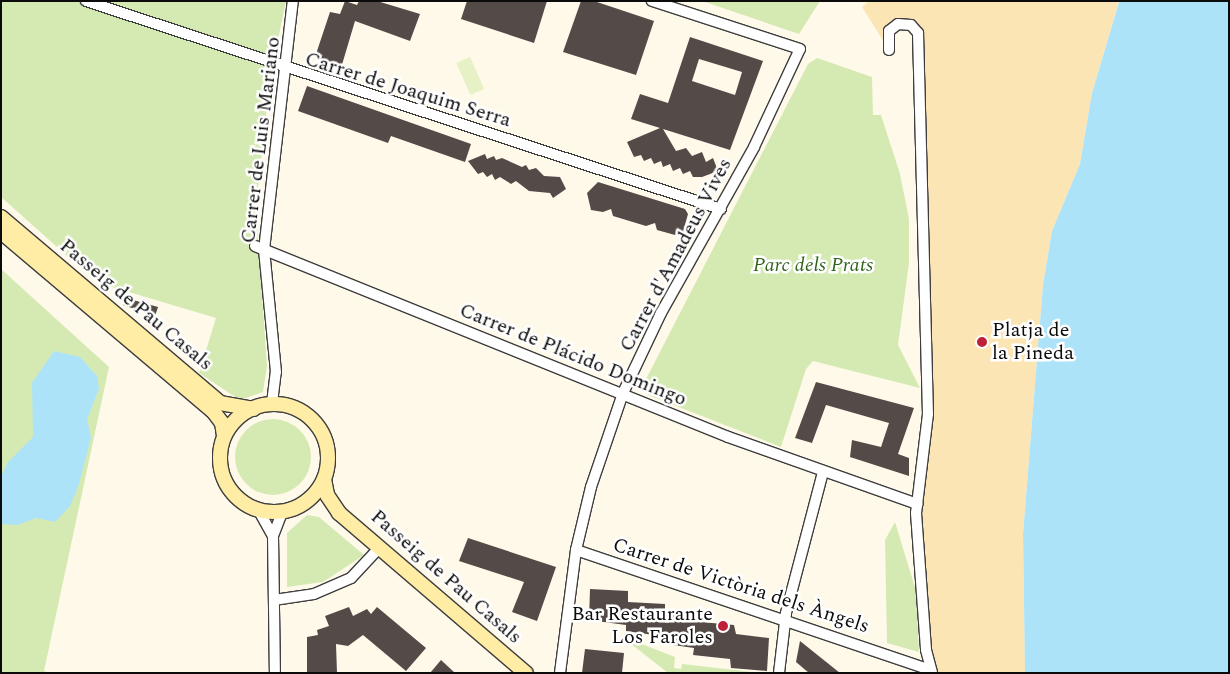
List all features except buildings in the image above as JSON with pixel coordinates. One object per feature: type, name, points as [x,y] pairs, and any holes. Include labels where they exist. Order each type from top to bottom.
[{"type":"street","name":"Carrer de Joaquim Serra","points":[[86,1],[288,70],[721,208]]},
{"type":"street","name":"Carrer de Luis Mariano","points":[[272,403],[276,372],[260,248],[288,70],[293,1]]},
{"type":"street","name":"Carrer d'Amadeus Vives","points":[[561,672],[576,550],[591,487],[623,393],[662,313],[721,208],[800,49],[652,1]]},
{"type":"street","points":[[889,50],[889,31],[898,24],[911,25],[918,33],[928,414],[917,504],[926,650],[931,671]]},
{"type":"street","name":"Passeig de Pau Casals","points":[[1,217],[220,403],[253,409]]},
{"type":"street","name":"Passeig de Pau Casals","points":[[1,232],[213,411],[222,423],[224,436]]},
{"type":"street","name":"Carrer de Plácido Domingo","points":[[260,248],[823,472],[917,504]]},
{"type":"street","points":[[258,511],[282,512],[305,502],[324,479],[328,456],[318,426],[298,409],[272,403],[253,409],[236,420],[224,436],[219,454],[221,473],[235,496],[258,511],[273,536]]},
{"type":"street","points":[[779,673],[785,618],[823,472]]},
{"type":"street","name":"Passeig de Pau Casals","points":[[324,479],[327,495],[340,513],[526,673]]},
{"type":"street","name":"Passeig de Pau Casals","points":[[305,502],[340,513]]},
{"type":"street","points":[[275,673],[273,536],[282,512]]},
{"type":"street","points":[[274,600],[314,594],[351,578],[380,547]]},
{"type":"street","name":"Carrer de Victòria dels Àngels","points":[[576,550],[785,618],[931,671]]},
{"type":"green space","points":[[1,1],[286,1],[270,78],[256,208],[267,366],[263,392],[240,400],[199,373],[216,318],[112,287],[84,271],[1,197]]},
{"type":"green space","points":[[702,1],[820,1],[799,34]]},
{"type":"green space","points":[[470,57],[484,89],[471,95],[456,63]]},
{"type":"green space","name":"Parc dels Prats","points":[[817,58],[872,77],[873,115],[881,115],[900,174],[909,219],[909,263],[898,345],[920,388],[813,361],[806,369],[781,447],[648,395],[643,385],[808,64]]},
{"type":"green space","points":[[1,269],[109,367],[44,671],[49,673],[1,673]]},
{"type":"green space","points":[[273,419],[287,422],[300,430],[308,443],[311,457],[308,471],[300,484],[287,492],[273,495],[259,492],[246,484],[238,471],[235,457],[238,443],[246,430],[259,422]]},
{"type":"green space","points":[[307,515],[319,517],[364,555],[323,582],[287,587],[287,533]]},
{"type":"green space","points":[[895,522],[916,591],[919,652],[887,643],[885,540]]},
{"type":"green space","points":[[621,636],[675,657],[674,668],[681,669],[682,664],[761,673],[668,673]]},
{"type":"sand","name":"Platja de la Pineda","points":[[869,1],[1119,1],[1092,93],[1080,164],[1052,231],[1043,285],[1023,534],[1025,673],[932,673],[916,513],[928,414],[918,33],[911,25],[889,31],[889,50],[862,7]]},
{"type":"water","points":[[1229,1],[1229,673],[1025,673],[1023,534],[1043,285],[1052,231],[1080,164],[1092,93],[1119,2]]},
{"type":"water","points":[[54,351],[80,357],[97,376],[99,389],[87,419],[91,438],[78,487],[70,506],[55,522],[36,518],[18,525],[1,524],[1,476],[8,462],[33,437],[32,383]]},
{"type":"place","name":"Platja de la Pineda","points":[[982,342]]},
{"type":"place","name":"Bar Restaurante Los Faroles","points":[[723,626]]}]
